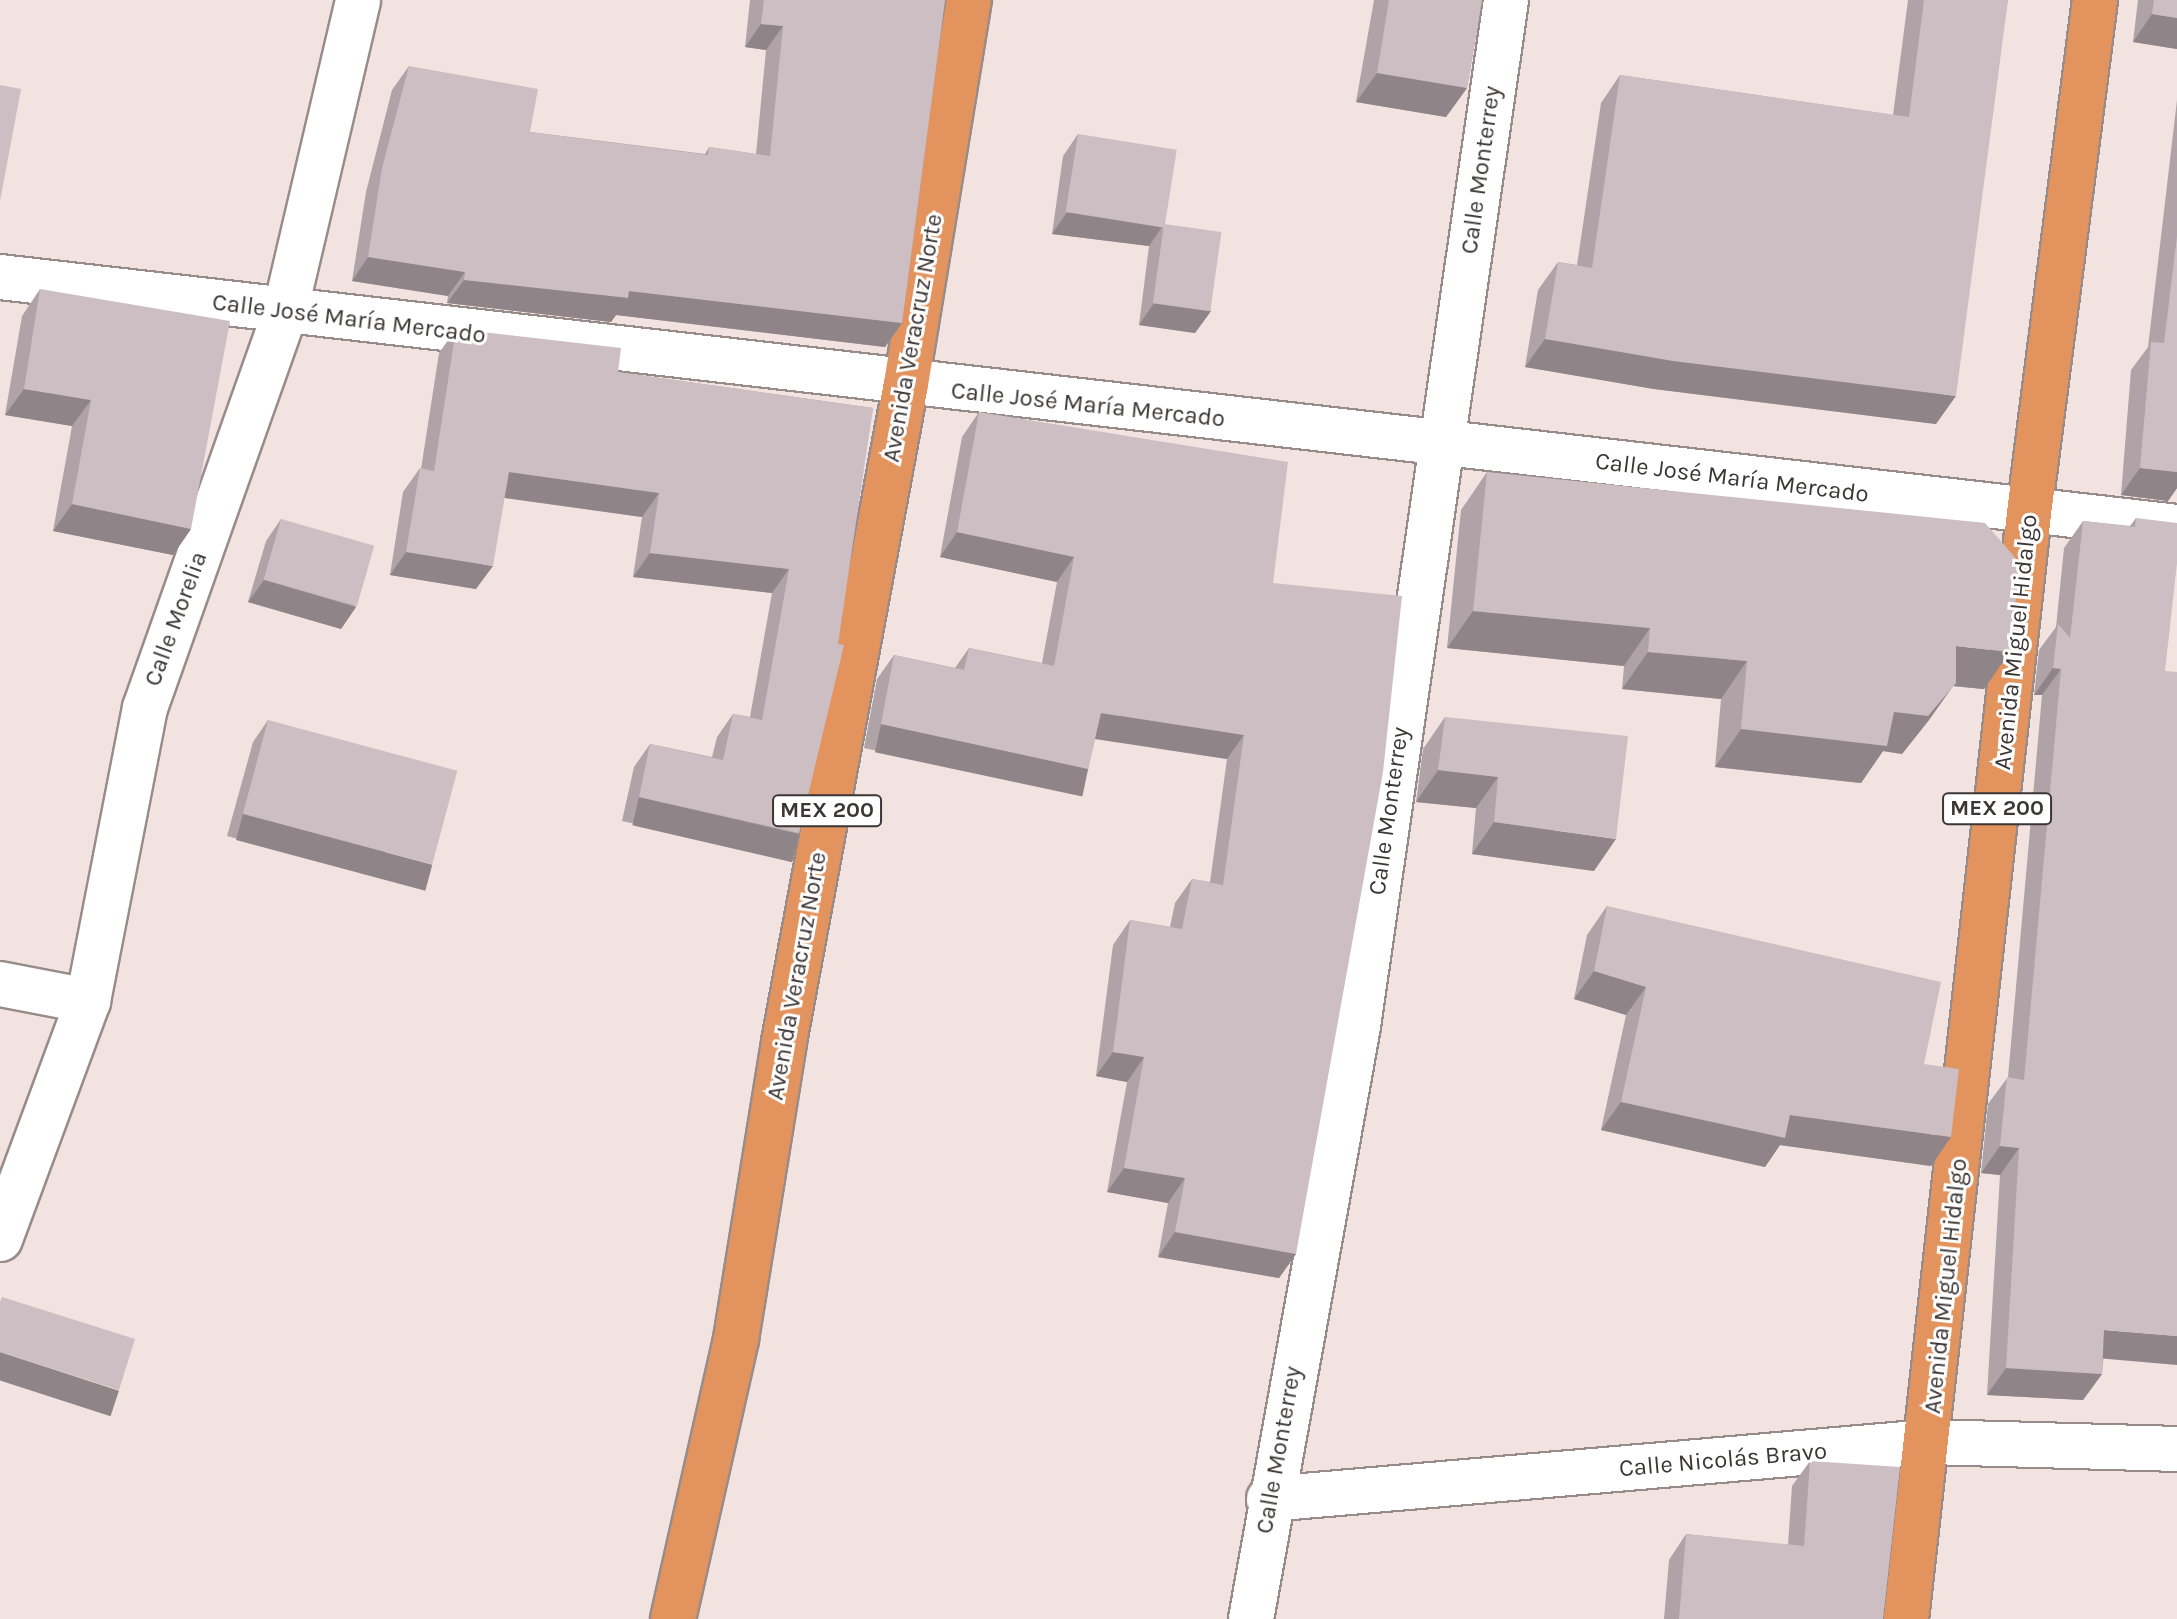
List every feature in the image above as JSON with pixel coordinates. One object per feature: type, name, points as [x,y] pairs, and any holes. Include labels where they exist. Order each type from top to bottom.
[{"type":"highway","name":"Avenida Veracruz Norte","points":[[673,1619],[736,1339],[784,1042],[906,384],[969,0]]},
{"type":"highway","name":"Avenida Miguel Hidalgo","points":[[1906,1619],[1929,1442],[2029,513],[2095,0]]},
{"type":"street","name":"Calle Morelia","points":[[0,1239],[88,1001],[145,708],[285,312],[358,0]]},
{"type":"street","name":"Calle Monterrey","points":[[1251,1619],[1269,1499],[1358,1026],[1506,0]]},
{"type":"street","name":"Calle José María Mercado","points":[[0,277],[2029,513],[2177,527]]},
{"type":"street","points":[[0,984],[88,1001]]},
{"type":"street","name":"Calle Nicolás Bravo","points":[[1269,1499],[1929,1442],[2177,1449]]},
{"type":"building","points":[[764,0],[945,0],[902,323],[629,291],[628,298],[464,280],[465,272],[368,257],[382,168],[409,66],[538,89],[530,132],[708,155],[709,147],[770,156],[783,26],[761,24]]},
{"type":"building","points":[[1389,0],[1482,0],[1467,88],[1377,73]]},
{"type":"building","points":[[1924,0],[2008,0],[1956,396],[1673,361],[1545,339],[1558,262],[1592,268],[1620,75],[1909,117]]},
{"type":"building","points":[[2154,0],[2177,0],[2177,18],[2152,14]]},
{"type":"building","points":[[0,85],[21,89],[0,201]]},
{"type":"building","points":[[1078,134],[1177,150],[1164,228],[1066,212]]},
{"type":"building","points":[[1164,224],[1221,232],[1210,311],[1153,303]]},
{"type":"building","points":[[2177,236],[2177,472],[2140,468],[2151,342],[2164,343]]},
{"type":"building","points":[[40,289],[230,321],[191,529],[72,504],[91,400],[24,389]]},
{"type":"building","points":[[456,329],[621,348],[618,372],[873,408],[838,644],[844,645],[799,833],[639,797],[650,744],[723,760],[733,714],[762,720],[789,569],[650,553],[659,493],[509,472],[493,566],[406,552],[420,468],[434,471]]},
{"type":"building","points":[[979,412],[1288,462],[1273,583],[1402,596],[1383,772],[1296,1254],[1175,1232],[1185,1178],[1124,1168],[1144,1057],[1113,1052],[1130,920],[1182,929],[1192,879],[1223,885],[1244,735],[1101,713],[1088,769],[881,724],[894,655],[964,670],[969,648],[1054,666],[1074,557],[957,532]]},
{"type":"building","points":[[1487,472],[1985,523],[2020,563],[2010,652],[1956,646],[1956,683],[1928,716],[1894,712],[1887,746],[1741,729],[1747,661],[1648,652],[1650,628],[1473,611]]},
{"type":"building","points":[[2136,518],[2177,523],[2177,563],[2165,671],[2177,672],[2177,1336],[2104,1330],[2102,1374],[2006,1368],[2019,1148],[2000,1146],[2007,1077],[2024,1080],[2061,669],[2053,668],[2058,624],[2070,638],[2083,521],[2135,527]]},
{"type":"building","points":[[281,519],[374,546],[357,606],[264,580]]},
{"type":"building","points":[[1445,717],[1628,736],[1616,839],[1494,822],[1498,777],[1438,770]]},
{"type":"building","points":[[268,720],[457,771],[432,864],[243,814]]},
{"type":"building","points":[[1607,906],[1941,982],[1924,1064],[1959,1069],[1951,1137],[1790,1115],[1785,1138],[1621,1102],[1646,987],[1594,971]]},
{"type":"building","points":[[2,1297],[135,1339],[119,1390],[0,1352]]},
{"type":"building","points":[[1810,1461],[1900,1467],[1883,1619],[1679,1619],[1686,1534],[1804,1546]]}]
